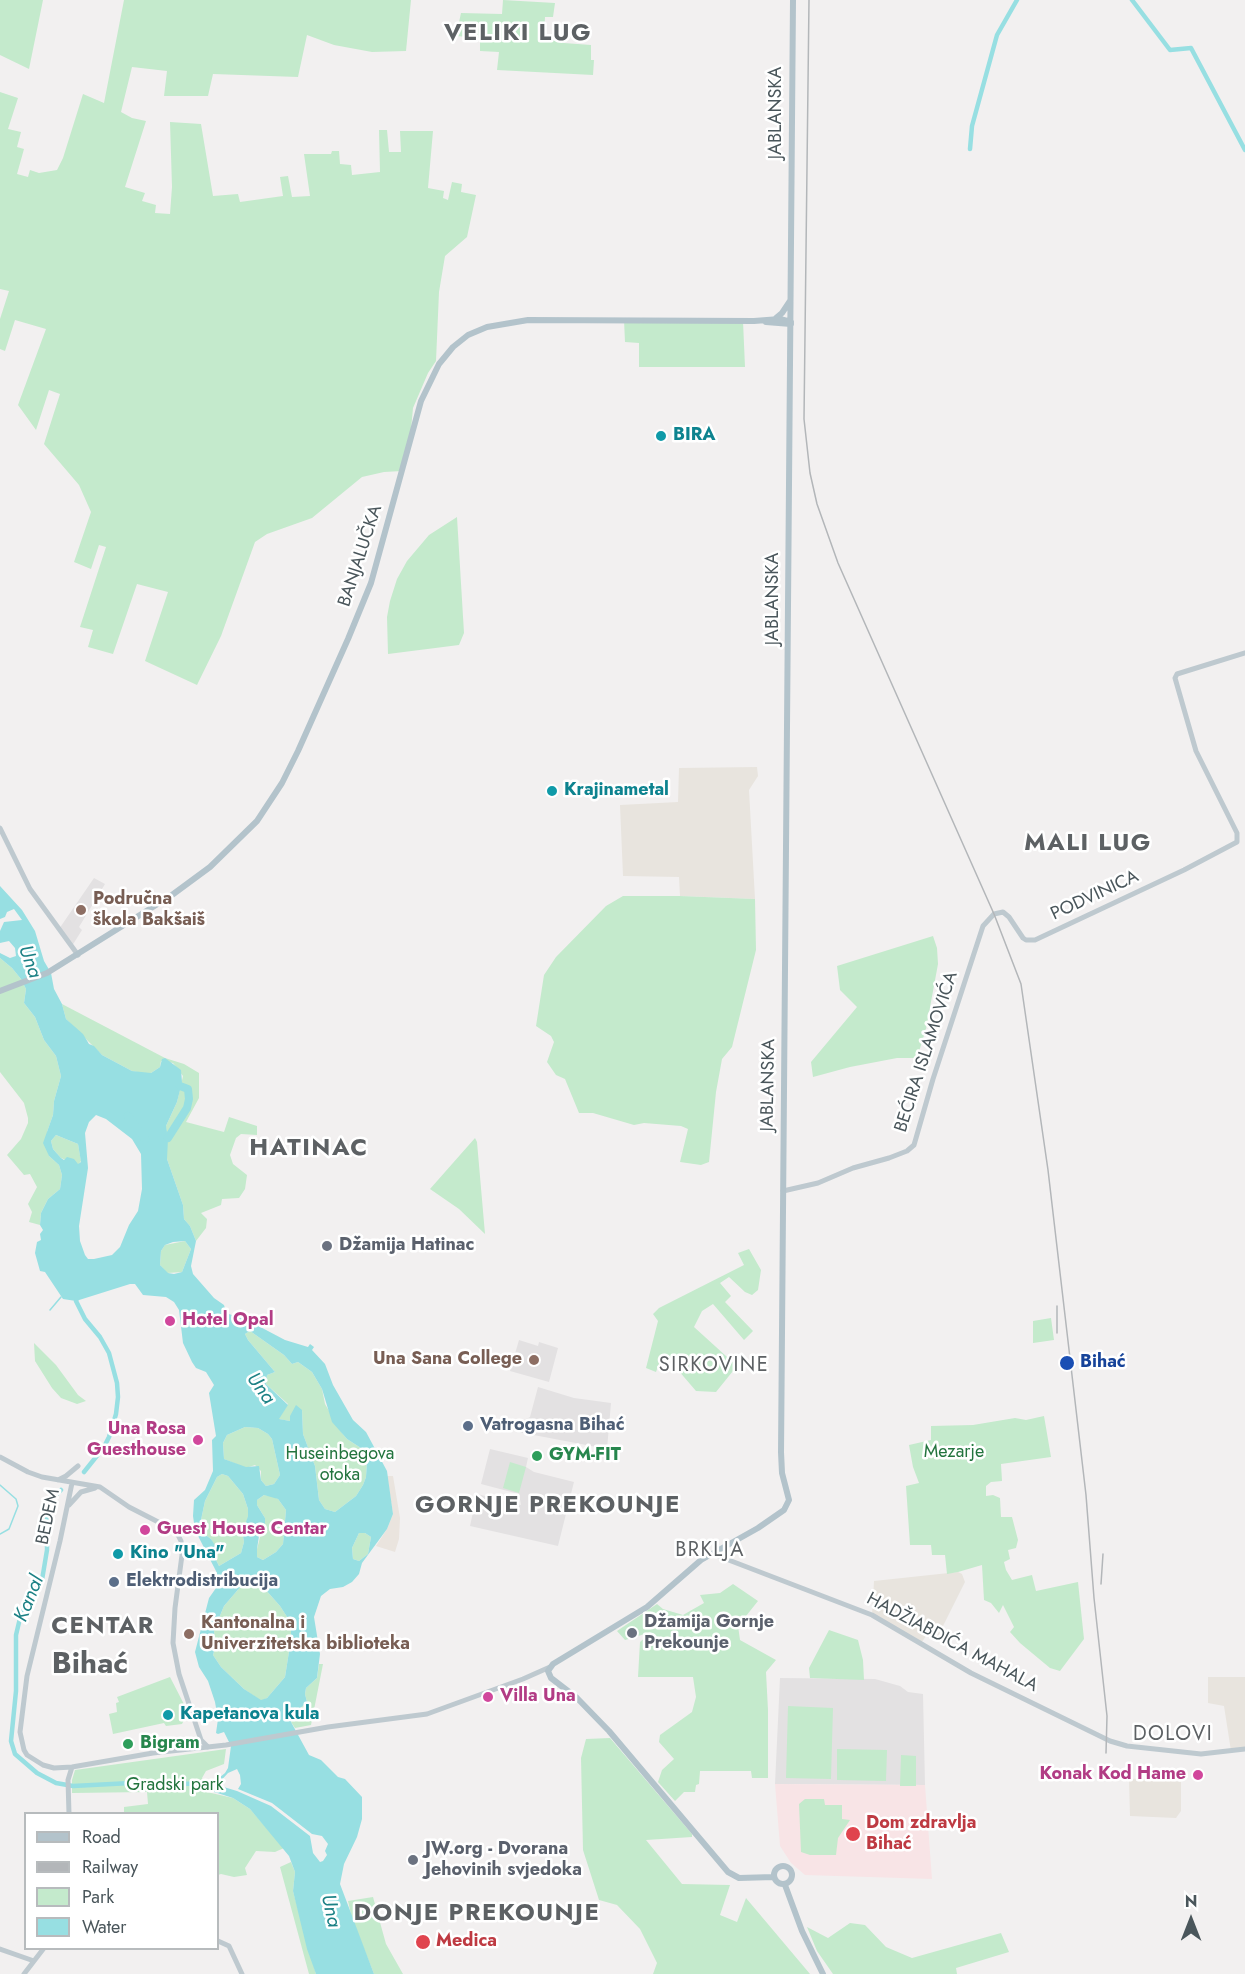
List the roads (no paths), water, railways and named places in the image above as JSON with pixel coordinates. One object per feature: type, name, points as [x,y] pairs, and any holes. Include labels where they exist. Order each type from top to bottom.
[{"type":"main road","name":"JABLANSKA","points":[[713,1554],[784,1510],[788,1504],[789,1494],[782,1473],[781,1452],[793,0]]},
{"type":"main road","points":[[775,319],[782,313],[791,298]]},
{"type":"main road","points":[[754,321],[785,319],[791,323]]},
{"type":"main road","name":"BANJALUČKA","points":[[0,991],[36,978],[78,955],[172,895],[210,867],[246,834],[270,802],[298,751],[371,583],[422,401],[430,380],[446,353],[468,335],[487,327],[528,320],[754,321]]},
{"type":"main road","points":[[754,321],[791,323]]},
{"type":"main road","points":[[713,1554],[696,1564],[647,1607],[550,1667],[549,1674],[550,1678],[577,1698],[609,1731],[728,1872],[744,1879],[774,1876]]},
{"type":"main road","points":[[785,1885],[792,1876],[789,1868],[783,1866],[777,1868],[774,1876],[777,1882],[785,1885],[802,1931],[823,1974]]},
{"type":"street","name":"PODVINICA","points":[[1000,912],[1006,914],[1026,940],[1041,937],[1132,896],[1235,843],[1238,839],[1237,833],[1196,752],[1175,676],[1245,653]]},
{"type":"street","points":[[1,829],[30,889],[78,955]]},
{"type":"street","name":"BEĆIRA ISLAMOVIĆA","points":[[783,1191],[818,1183],[853,1168],[908,1151],[914,1145],[933,1079],[984,926],[989,918],[1000,912]]},
{"type":"street","points":[[0,1457],[28,1472],[103,1489],[178,1535],[182,1545],[173,1643],[179,1674],[201,1740],[212,1747]]},
{"type":"street","points":[[57,1480],[78,1466]]},
{"type":"street","points":[[57,1480],[65,1488],[69,1499]]},
{"type":"street","name":"BEDEM","points":[[72,1482],[27,1676],[20,1732],[20,1740],[27,1755],[43,1765],[59,1768],[72,1767],[153,1753],[212,1747],[427,1714],[550,1667]]},
{"type":"street","points":[[67,1509],[72,1500],[81,1492],[91,1488],[103,1489]]},
{"type":"street","name":"HADŽIABDIĆA MAHALA","points":[[713,1554],[872,1615],[971,1673],[1107,1740],[1127,1746],[1201,1754],[1245,1749]]},
{"type":"street","points":[[529,1676],[550,1678]]},
{"type":"street","points":[[197,1748],[201,1740]]},
{"type":"street","points":[[69,1812],[68,1780],[72,1767]]},
{"type":"street","points":[[59,1768],[68,1780]]},
{"type":"street","points":[[219,1941],[229,1946],[242,1974]]},
{"type":"street","points":[[0,1949],[34,1961]]},
{"type":"street","points":[[24,1974],[42,1950]]},
{"type":"water","points":[[0,886],[22,910],[35,931],[66,1019],[102,1055],[132,1071],[151,1073],[160,1067],[162,1059],[165,1058],[181,1070],[182,1082],[177,1102],[166,1126],[167,1159],[183,1205],[184,1219],[190,1226],[196,1241],[191,1266],[193,1274],[214,1298],[224,1305],[229,1314],[249,1321],[285,1340],[308,1347],[310,1344],[314,1347],[312,1350],[325,1364],[333,1385],[353,1420],[366,1432],[387,1471],[393,1514],[387,1529],[362,1563],[359,1574],[352,1582],[343,1587],[330,1589],[321,1596],[314,1617],[320,1654],[317,1678],[306,1688],[307,1702],[293,1715],[291,1722],[309,1755],[321,1760],[338,1777],[345,1779],[362,1797],[362,1819],[357,1837],[344,1864],[340,1884],[374,1974],[316,1974],[307,1949],[293,1891],[295,1872],[289,1856],[250,1809],[233,1798],[211,1791],[213,1783],[228,1768],[231,1746],[224,1732],[216,1733],[218,1719],[215,1702],[208,1681],[199,1667],[195,1652],[209,1598],[216,1588],[217,1573],[195,1530],[193,1516],[194,1500],[205,1490],[213,1471],[212,1440],[216,1436],[209,1393],[214,1385],[206,1372],[196,1368],[192,1362],[183,1343],[179,1310],[174,1302],[166,1297],[143,1295],[135,1284],[76,1301],[63,1299],[45,1272],[40,1271],[35,1253],[43,1230],[40,1225],[41,1213],[48,1199],[60,1189],[62,1175],[59,1165],[49,1156],[43,1143],[53,1115],[54,1101],[61,1076],[56,1056],[44,1040],[35,1017],[24,1003],[26,989],[21,979],[0,958],[0,953],[10,958],[16,956],[15,948],[9,941],[0,943],[0,931],[4,922],[22,920],[14,909],[0,919]],"holes":[[[96,1115],[106,1119],[132,1139],[141,1154],[142,1189],[138,1211],[120,1247],[112,1255],[94,1259],[88,1259],[80,1241],[79,1226],[88,1168],[85,1133],[89,1122]],[[56,1135],[78,1144],[81,1162],[78,1164],[74,1159],[67,1157],[64,1160],[53,1149],[51,1141]],[[185,1241],[191,1249],[182,1272],[168,1273],[160,1265],[161,1251],[165,1245]],[[250,1331],[284,1355],[292,1364],[298,1362],[312,1372],[322,1389],[332,1422],[347,1439],[364,1450],[367,1461],[363,1485],[356,1496],[335,1512],[325,1509],[319,1500],[315,1466],[303,1434],[302,1410],[296,1405],[290,1421],[279,1419],[288,1405],[266,1384],[267,1375],[275,1372],[245,1334]],[[245,1427],[258,1428],[272,1439],[280,1475],[274,1484],[266,1486],[261,1480],[259,1466],[246,1467],[224,1459],[223,1443],[227,1435]],[[222,1474],[228,1476],[243,1494],[248,1509],[246,1530],[239,1535],[243,1536],[244,1542],[241,1553],[219,1566],[216,1560],[216,1547],[207,1536],[201,1520],[205,1501],[217,1477]],[[264,1495],[278,1499],[286,1510],[283,1544],[276,1552],[263,1560],[257,1557],[257,1549],[265,1518],[257,1505],[257,1500]],[[359,1533],[365,1533],[371,1537],[368,1554],[359,1561],[353,1559],[352,1548]],[[249,1579],[257,1580],[280,1606],[291,1623],[291,1639],[285,1677],[267,1698],[261,1700],[244,1689],[221,1667],[213,1655],[214,1630],[224,1606]],[[237,1769],[241,1784],[238,1789],[272,1803],[312,1834],[322,1836],[328,1844],[325,1851],[327,1855],[323,1861],[320,1862],[313,1853],[310,1836],[271,1806],[217,1785],[228,1773]]]},
{"type":"waterway","points":[[970,149],[972,126],[997,35],[1017,0]]},
{"type":"waterway","points":[[1132,0],[1170,50],[1191,48],[1245,150]]},
{"type":"waterway","points":[[168,1138],[187,1108],[188,1089],[180,1086]]},
{"type":"waterway","name":"Una","points":[[128,1116],[145,1139]]},
{"type":"waterway","points":[[50,1310],[61,1297]]},
{"type":"waterway","name":"Kanal","points":[[77,1298],[76,1301],[85,1319],[100,1337],[109,1353],[117,1383],[118,1397],[109,1437],[84,1472]]},
{"type":"waterway","points":[[0,1485],[16,1499],[18,1506],[9,1529],[0,1534]]},
{"type":"waterway","name":"Kanal","points":[[61,1490],[50,1501],[47,1510],[47,1550],[42,1580],[21,1614],[16,1635],[16,1691],[11,1741],[15,1754],[37,1773],[56,1783],[73,1786],[131,1783],[207,1784],[216,1788]]},
{"type":"railway","points":[[809,0],[804,419],[810,473],[817,504],[838,563],[994,914],[1021,984],[1048,1170],[1086,1495],[1107,1716],[1106,1753]]},
{"type":"railway","points":[[1057,1306],[1057,1333]]},
{"type":"railway","points":[[1101,1584],[1103,1554]]},
{"type":"place","name":"BIRA","points":[[661,436]]},
{"type":"place","name":"Krajinametal","points":[[552,791]]},
{"type":"place","name":"Područna škola Bakšaiš","points":[[81,910]]},
{"type":"place","name":"Džamija Hatinac","points":[[327,1246]]},
{"type":"place","name":"Hotel Opal","points":[[170,1321]]},
{"type":"place","name":"Una Sana College","points":[[534,1360]]},
{"type":"place","name":"Bihać","points":[[1067,1363]]},
{"type":"place","name":"Vatrogasna Bihać","points":[[468,1426]]},
{"type":"place","name":"Una Rosa Guesthouse","points":[[198,1440]]},
{"type":"place","name":"GYM-FIT","points":[[537,1456]]},
{"type":"place","name":"Guest House Centar","points":[[145,1530]]},
{"type":"place","name":"Kino \"Una\"","points":[[118,1554]]},
{"type":"place","name":"Elektrodistribucija","points":[[114,1582]]},
{"type":"place","name":"Džamija Gornje Prekounje","points":[[632,1633]]},
{"type":"place","name":"Kantonalna i Univerzitetska biblioteka","points":[[189,1634]]},
{"type":"place","name":"Villa Una","points":[[488,1697]]},
{"type":"place","name":"Kapetanova kula","points":[[168,1715]]},
{"type":"place","name":"Bigram","points":[[128,1744]]},
{"type":"place","name":"Konak Kod Hame","points":[[1198,1775]]},
{"type":"place","name":"Dom zdravlja Bihać","points":[[853,1834]]},
{"type":"place","name":"JW.org - Dvorana Jehovinih svjedoka","points":[[413,1860]]},
{"type":"place","name":"Medica","points":[[423,1942]]},
{"type":"district","name":"VELIKI LUG","points":[[518,34]]},
{"type":"district","name":"MALI LUG","points":[[1088,844]]},
{"type":"district","name":"HATINAC","points":[[309,1149]]},
{"type":"district","name":"SIRKOVINE","points":[[714,1366]]},
{"type":"district","name":"GORNJE PREKOUNJE","points":[[548,1506]]},
{"type":"district","name":"BRKLJA","points":[[710,1551]]},
{"type":"district","name":"CENTAR","points":[[103,1627]]},
{"type":"district","name":"Bihać","points":[[90,1666]]},
{"type":"district","name":"DOLOVI","points":[[1173,1735]]},
{"type":"district","name":"DONJE PREKOUNJE","points":[[477,1914]]},
{"type":"park label","name":"Mezarje","points":[[954,1453]]},
{"type":"park label","name":"Huseinbegova otoka","points":[[340,1465]]},
{"type":"park label","name":"Gradski park","points":[[175,1786]]}]
